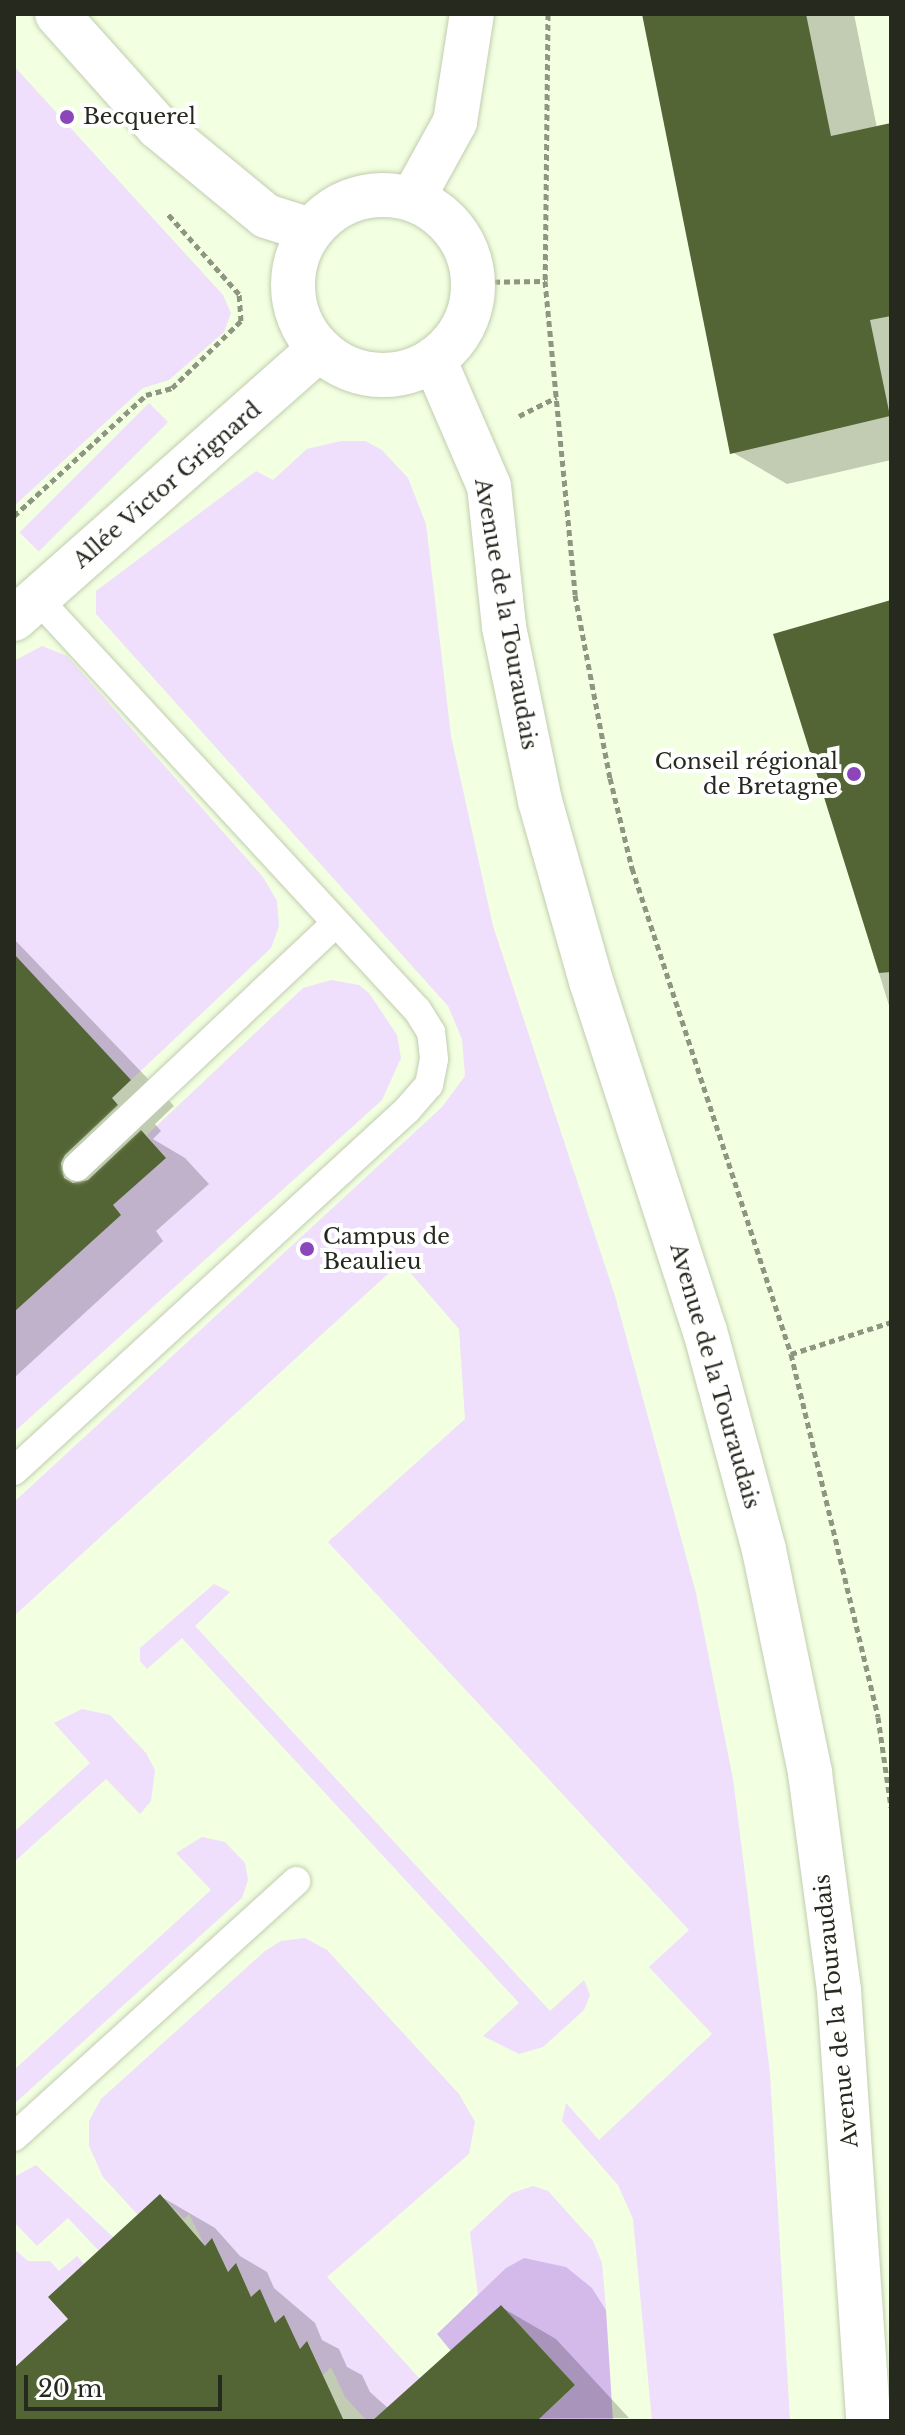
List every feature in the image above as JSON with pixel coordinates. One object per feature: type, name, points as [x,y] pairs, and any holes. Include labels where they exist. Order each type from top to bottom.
[{"type":"main road","points":[[57,14],[158,127],[266,216],[310,230]]},
{"type":"main road","points":[[413,198],[455,122],[472,14]]},
{"type":"main road","points":[[387,193],[413,198],[454,227],[474,282],[464,324],[434,359],[388,377],[365,375],[319,349],[293,296],[293,268],[310,230],[333,209],[363,197],[387,193]]},
{"type":"main road","name":"Allée Victor Grignard","points":[[26,608],[319,349]]},
{"type":"main road","name":"Avenue de la Touraudais","points":[[434,359],[489,486],[504,627],[540,801],[591,981],[705,1331],[767,1565],[810,1773],[839,1991],[868,2421]]},
{"type":"lane","points":[[14,1471],[429,1085],[431,1032],[334,925],[26,608]]},
{"type":"lane","points":[[77,1167],[334,925]]},
{"type":"lane","points":[[14,2137],[296,1881]]},
{"type":"path","points":[[548,14],[545,281],[575,595],[610,778],[632,868],[791,1354],[878,1717],[891,1807]]},
{"type":"path","points":[[14,516],[146,395],[172,388],[241,321],[239,294],[159,204]]},
{"type":"path","points":[[474,282],[545,281]]},
{"type":"path","points":[[791,1354],[891,1322]]},
{"type":"shaded area","points":[[14,66],[223,295],[231,313],[224,332],[169,380],[143,388],[14,506]]},
{"type":"shaded area","points":[[149,403],[168,422],[39,551],[20,532]]},
{"type":"shaded area","points":[[341,441],[365,441],[382,450],[408,478],[426,524],[451,736],[493,926],[615,1296],[696,1593],[733,1779],[770,2073],[790,2421],[652,2421],[633,2219],[618,2185],[562,2121],[566,2103],[599,2140],[712,2034],[649,1967],[689,1930],[328,1542],[465,1419],[459,1329],[401,1262],[14,1616],[14,1502],[442,1107],[465,1076],[462,1039],[448,1006],[96,614],[96,591],[256,471],[273,480],[307,449]]},
{"type":"shaded area","points":[[42,646],[67,656],[263,877],[277,901],[279,926],[271,948],[131,1080],[14,955],[14,661]]},
{"type":"shaded area","points":[[331,980],[359,985],[369,993],[397,1035],[401,1058],[382,1100],[14,1432],[14,1312],[120,1215],[113,1205],[165,1158],[147,1135],[303,988]]},
{"type":"shaded area","points":[[214,1584],[230,1592],[195,1626],[550,2011],[584,1980],[590,1995],[584,2010],[543,2047],[519,2054],[483,2036],[519,2003],[182,1638],[147,1669],[140,1661],[140,1648]]},
{"type":"shaded area","points":[[82,1709],[110,1715],[146,1753],[155,1770],[151,1801],[140,1814],[106,1779],[14,1862],[14,1832],[90,1763],[54,1723]]},
{"type":"shaded area","points":[[202,1837],[225,1842],[245,1863],[248,1880],[242,1898],[14,2104],[14,2070],[211,1890],[176,1853]]},
{"type":"shaded area","points":[[305,1938],[327,1950],[459,2094],[475,2122],[469,2154],[327,2277],[420,2379],[375,2421],[367,2421],[345,2397],[331,2367],[323,2375],[308,2342],[300,2349],[284,2316],[275,2323],[260,2289],[251,2297],[237,2264],[228,2272],[213,2239],[205,2246],[189,2214],[184,2219],[160,2194],[138,2215],[103,2177],[89,2146],[89,2121],[101,2099],[265,1951],[281,1941]]},
{"type":"shaded area","points":[[36,2165],[113,2237],[99,2251],[68,2218],[37,2246],[14,2222],[14,2177]]},
{"type":"shaded area","points":[[533,2186],[548,2191],[593,2241],[602,2263],[606,2310],[592,2288],[485,2288],[478,2296],[470,2232],[512,2193]]},
{"type":"shaded area","points":[[14,2249],[28,2261],[50,2261],[59,2271],[77,2256],[84,2264],[48,2297],[163,2421],[30,2354],[14,2368]]},
{"type":"shaded area","points":[[524,2258],[566,2267],[592,2288],[606,2310],[613,2421],[537,2421],[575,2385],[501,2305],[451,2351],[437,2334],[506,2268]]},
{"type":"building","points":[[642,14],[806,14],[831,136],[891,123],[891,316],[870,320],[890,416],[730,454]]},
{"type":"building","name":"Conseil régional de Bretagne","points":[[891,600],[891,972],[879,973],[773,634]]},
{"type":"building","points":[[14,954],[131,1080],[112,1098],[118,1105],[65,1155],[61,1163],[64,1178],[73,1183],[88,1180],[141,1130],[166,1158],[113,1205],[121,1215],[14,1312]]},
{"type":"building","points":[[160,2194],[205,2246],[212,2238],[228,2272],[236,2263],[251,2297],[260,2289],[275,2323],[284,2315],[300,2349],[307,2341],[344,2421],[14,2421],[14,2368],[68,2319],[48,2297]]},
{"type":"building","points":[[501,2305],[575,2385],[537,2421],[372,2421]]},
{"type":"place","name":"Becquerel","points":[[67,117]]},
{"type":"place","name":"Conseil régional de Bretagne","points":[[854,774]]},
{"type":"place","name":"Campus de Beaulieu","points":[[307,1249]]}]
